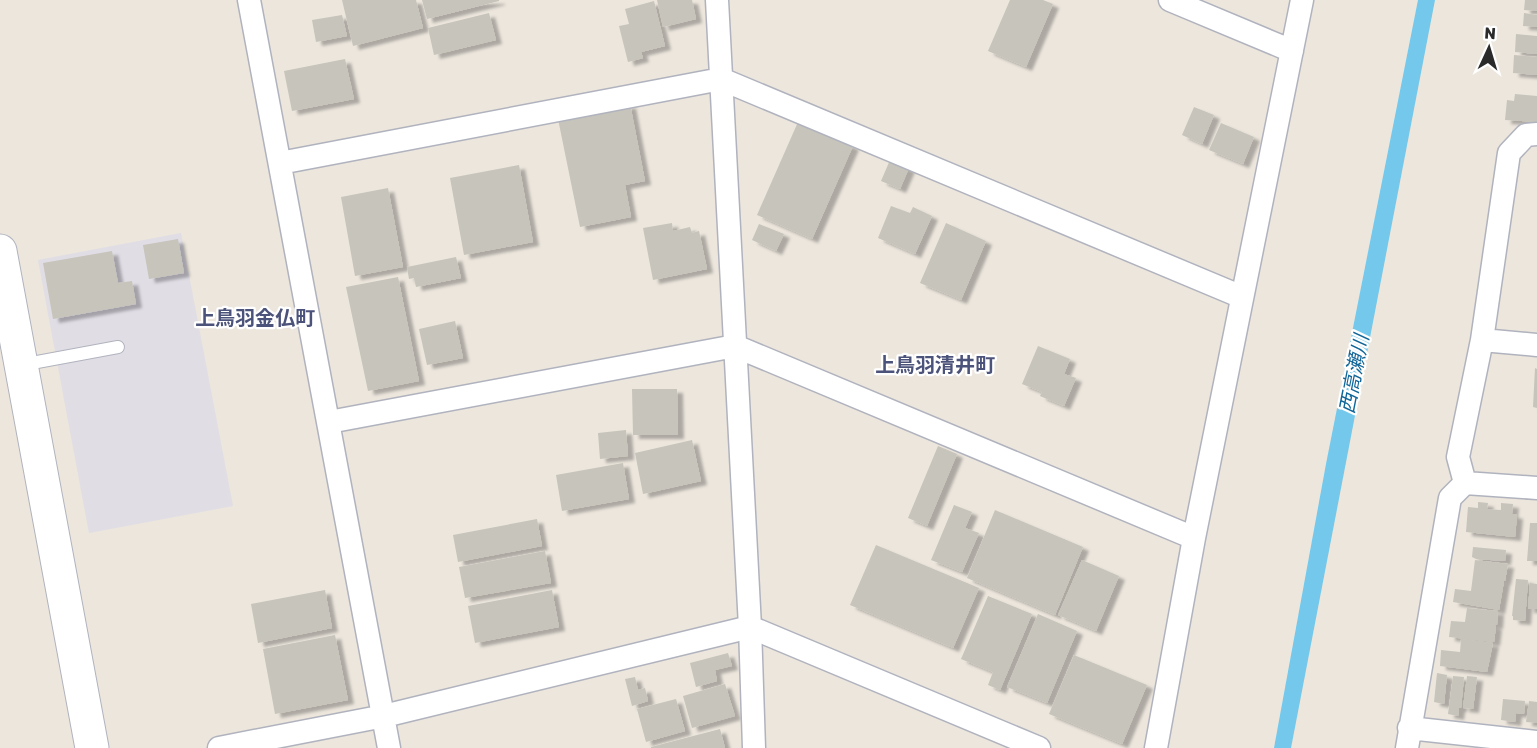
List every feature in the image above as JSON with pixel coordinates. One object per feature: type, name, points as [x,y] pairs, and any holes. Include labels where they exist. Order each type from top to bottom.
[{"type":"street","points":[[249,0],[389,748]]},
{"type":"street","points":[[717,0],[750,627],[754,748]]},
{"type":"street","points":[[1170,0],[1292,51]]},
{"type":"street","points":[[1156,748],[1194,538],[1302,0]]},
{"type":"street","points":[[280,163],[721,79],[1242,297]]},
{"type":"street","points":[[1465,483],[1458,457],[1482,340],[1509,153],[1526,135],[1537,134]]},
{"type":"street","points":[[0,251],[92,748]]},
{"type":"street","points":[[1482,340],[1537,345]]},
{"type":"street","points":[[328,422],[735,346],[1194,538]]},
{"type":"street","points":[[1537,488],[1465,483],[1450,498],[1408,738],[1537,742]]},
{"type":"street","points":[[219,748],[384,716],[750,627],[1039,748]]},
{"type":"lane","points":[[20,365],[117,347]]},
{"type":"shaded area","points":[[181,233],[233,506],[89,533],[38,260]]},
{"type":"water","name":"西高瀬川","points":[[1418,0],[1435,0],[1291,748],[1274,748],[1326,464]]},
{"type":"building","points":[[342,0],[416,0],[423,28],[353,46]]},
{"type":"building","points":[[422,0],[499,0],[499,1],[427,19]]},
{"type":"building","points":[[657,0],[692,0],[696,19],[663,27]]},
{"type":"building","points":[[1010,0],[1043,0],[1053,4],[1026,67],[988,51]]},
{"type":"building","points":[[1525,0],[1537,0],[1537,11],[1524,10]]},
{"type":"building","points":[[654,1],[665,46],[641,52],[643,58],[628,62],[619,26],[629,24],[625,9]]},
{"type":"building","points":[[489,13],[496,40],[434,55],[428,28]]},
{"type":"building","points":[[1524,13],[1537,15],[1537,27],[1523,26]]},
{"type":"building","points":[[342,15],[347,36],[316,42],[312,20]]},
{"type":"building","points":[[1516,34],[1537,36],[1537,54],[1515,52]]},
{"type":"building","points":[[1514,55],[1537,57],[1537,75],[1513,73]]},
{"type":"building","points":[[345,59],[354,99],[292,111],[284,71]]},
{"type":"building","points":[[1515,94],[1537,96],[1537,122],[1505,120],[1507,100],[1514,101]]},
{"type":"building","points":[[630,104],[645,181],[625,185],[631,217],[580,227],[558,119]]},
{"type":"building","points":[[1194,107],[1214,115],[1202,144],[1182,135]]},
{"type":"building","points":[[798,122],[853,146],[812,239],[757,215]]},
{"type":"building","points":[[1221,123],[1254,137],[1243,164],[1209,150]]},
{"type":"building","points":[[890,160],[909,168],[900,189],[881,181]]},
{"type":"building","points":[[519,165],[533,242],[464,255],[450,178]]},
{"type":"building","points":[[388,188],[403,267],[355,276],[341,197]]},
{"type":"building","points":[[891,206],[910,213],[913,207],[932,216],[915,254],[878,238]]},
{"type":"building","points":[[672,223],[673,231],[690,227],[692,233],[699,231],[707,269],[653,280],[643,228]]},
{"type":"building","points":[[946,223],[986,241],[961,300],[920,283]]},
{"type":"building","points":[[759,224],[784,234],[776,251],[752,240]]},
{"type":"building","points":[[178,239],[184,273],[149,279],[143,245]]},
{"type":"building","points":[[112,251],[118,283],[132,281],[136,304],[53,319],[43,263]]},
{"type":"building","points":[[456,257],[461,278],[416,287],[414,278],[409,279],[407,267]]},
{"type":"building","points":[[398,277],[419,381],[368,391],[346,287]]},
{"type":"building","points":[[455,321],[463,358],[427,365],[419,329]]},
{"type":"building","points":[[1038,346],[1070,359],[1064,374],[1076,378],[1064,406],[1040,396],[1042,392],[1022,384]]},
{"type":"building","points":[[1535,368],[1537,369],[1537,408],[1533,407]]},
{"type":"building","points":[[632,389],[677,389],[678,435],[633,435]]},
{"type":"building","points":[[626,430],[628,456],[600,459],[598,433]]},
{"type":"building","points":[[692,440],[701,481],[643,494],[635,453]]},
{"type":"building","points":[[938,446],[957,454],[927,526],[908,518]]},
{"type":"building","points":[[623,463],[629,499],[562,511],[556,475]]},
{"type":"building","points":[[1478,502],[1488,503],[1487,509],[1501,510],[1501,503],[1513,504],[1512,514],[1517,515],[1515,537],[1466,532],[1468,507],[1478,508]]},
{"type":"building","points":[[954,505],[972,512],[965,528],[979,533],[962,572],[931,560]]},
{"type":"building","points":[[995,510],[1083,547],[1055,615],[967,578]]},
{"type":"building","points":[[537,519],[542,546],[458,562],[453,535]]},
{"type":"building","points":[[1530,523],[1537,523],[1537,561],[1527,561]]},
{"type":"building","points":[[876,545],[979,588],[953,648],[850,605]]},
{"type":"building","points":[[1473,547],[1506,550],[1505,561],[1476,559],[1472,557]]},
{"type":"building","points":[[545,551],[551,583],[465,598],[459,567]]},
{"type":"building","points":[[1082,560],[1119,576],[1096,631],[1058,615]]},
{"type":"building","points":[[1475,560],[1508,564],[1505,581],[1482,578],[1504,581],[1499,610],[1453,602],[1455,589],[1471,591]]},
{"type":"building","points":[[1516,579],[1528,580],[1525,621],[1513,620],[1512,616]]},
{"type":"building","points":[[1530,583],[1537,584],[1537,609],[1528,609]]},
{"type":"building","points":[[325,590],[332,628],[258,643],[251,604]]},
{"type":"building","points":[[552,590],[559,627],[475,643],[468,606]]},
{"type":"building","points":[[988,596],[1032,614],[1000,690],[988,685],[993,672],[961,659]]},
{"type":"building","points":[[1467,608],[1498,611],[1497,625],[1490,624],[1496,626],[1494,642],[1449,637],[1451,621],[1465,622]]},
{"type":"building","points":[[1038,614],[1077,631],[1047,703],[1007,687]]},
{"type":"building","points":[[335,635],[348,700],[275,714],[263,649]]},
{"type":"building","points":[[1461,639],[1493,643],[1487,672],[1440,666],[1441,650],[1460,652]]},
{"type":"building","points":[[728,653],[732,666],[715,670],[717,681],[696,687],[690,663]]},
{"type":"building","points":[[1074,655],[1147,685],[1122,744],[1049,714]]},
{"type":"building","points":[[1437,673],[1447,675],[1444,704],[1434,702]]},
{"type":"building","points":[[1453,676],[1464,677],[1458,716],[1448,714]]},
{"type":"building","points":[[1467,676],[1477,677],[1473,709],[1463,708]]},
{"type":"building","points":[[635,677],[638,690],[645,688],[648,701],[632,706],[625,679]]},
{"type":"building","points":[[725,684],[735,716],[692,728],[683,696]]},
{"type":"building","points":[[676,699],[685,731],[646,742],[637,709]]},
{"type":"building","points":[[1503,699],[1525,701],[1524,714],[1516,713],[1515,722],[1501,720]]},
{"type":"building","points":[[1529,701],[1537,702],[1537,723],[1526,722]]},
{"type":"building","points":[[720,729],[725,748],[651,748],[651,747]]},
{"type":"district","name":"上鳥羽金仏町","points":[[255,318]]},
{"type":"district","name":"上鳥羽清井町","points":[[935,365]]}]
